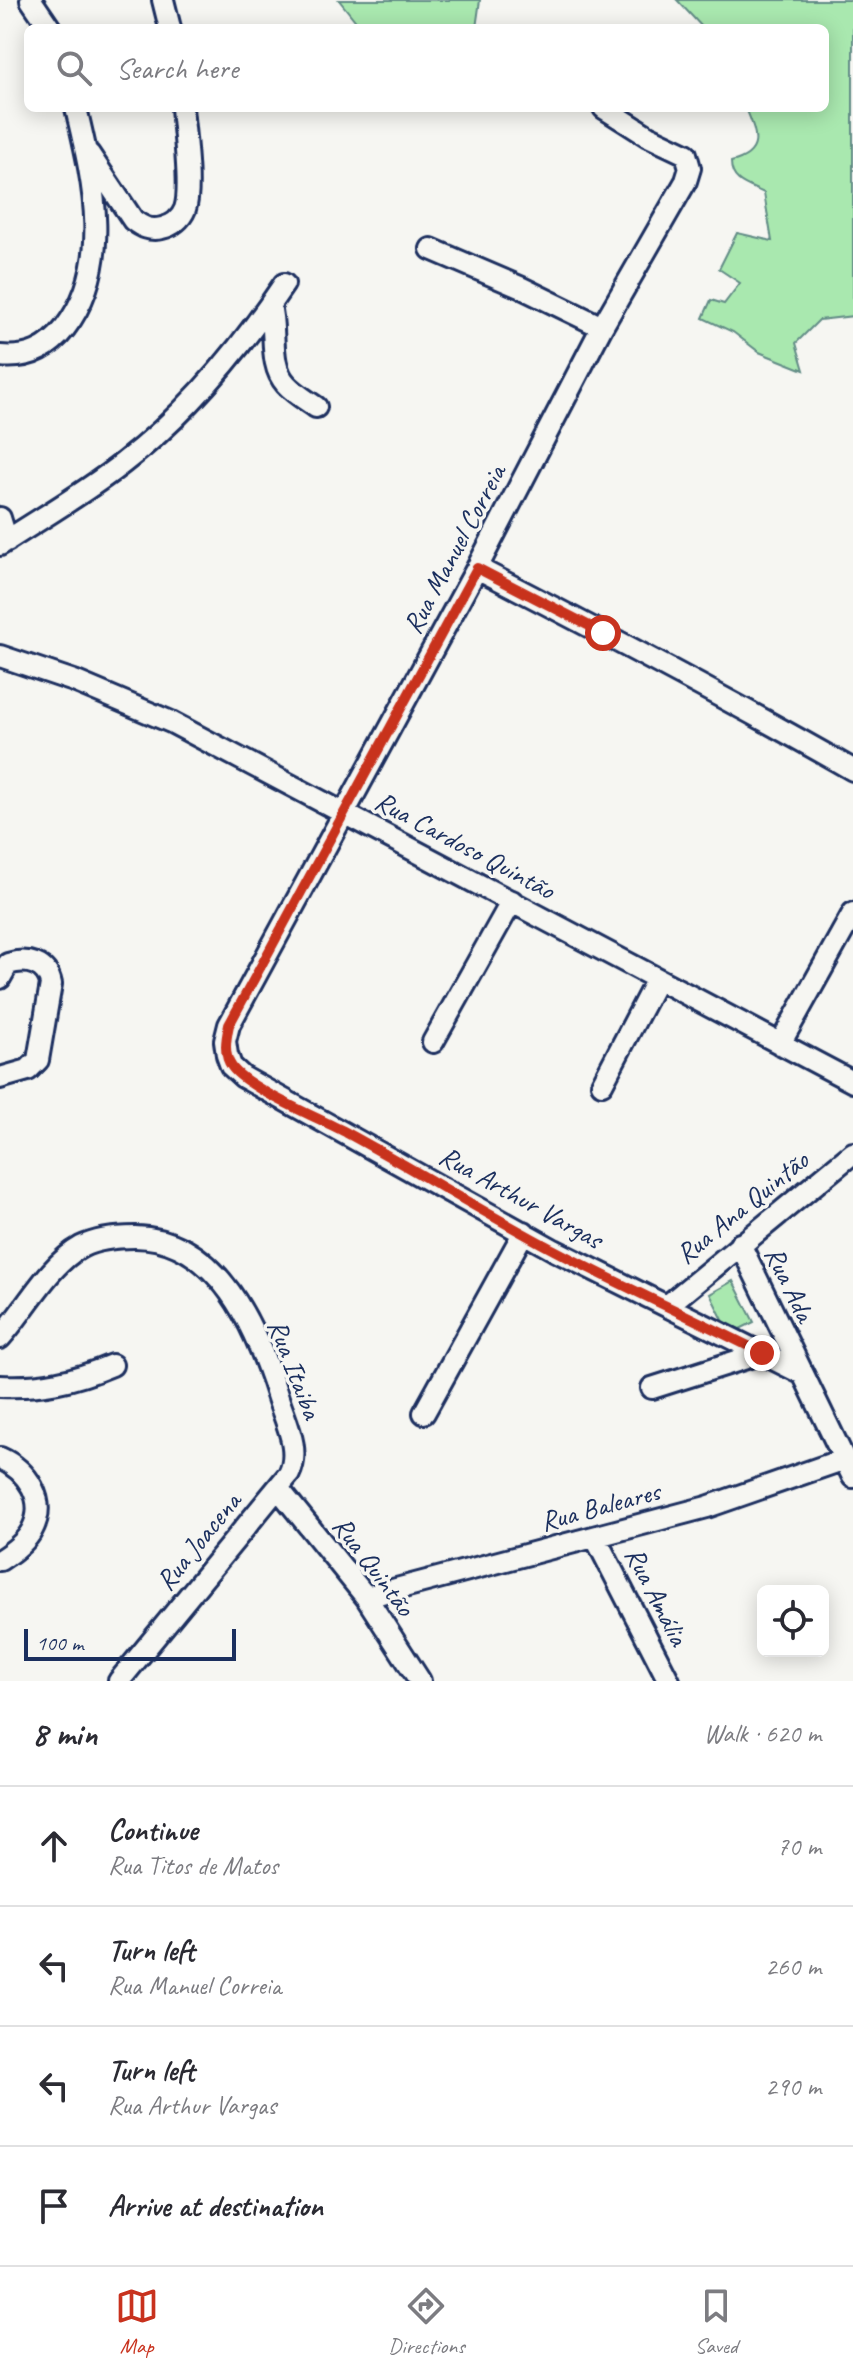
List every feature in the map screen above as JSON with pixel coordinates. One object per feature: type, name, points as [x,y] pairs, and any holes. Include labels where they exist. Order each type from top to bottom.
[{"type":"street","points":[[31,0],[47,24]]},
{"type":"street","points":[[163,0],[169,24]]},
{"type":"street","points":[[0,356],[26,356],[42,350],[60,335],[78,311],[89,285],[97,233],[77,112]]},
{"type":"street","points":[[85,148],[133,220],[150,229],[172,225],[185,210],[187,199],[182,112]]},
{"type":"street","name":"Rua Manuel Correia","points":[[227,1055],[225,1041],[229,1025],[477,568],[602,327],[686,181],[690,168],[686,154],[648,136],[610,112]]},
{"type":"street","points":[[431,249],[602,327]]},
{"type":"street","points":[[0,518],[3,543],[123,463],[183,411],[238,351],[284,284]]},
{"type":"street","points":[[270,306],[275,324],[274,359],[278,374],[288,387],[316,407]]},
{"type":"street","points":[[477,568],[724,696],[853,770]]},
{"type":"street","name":"Rua Cardoso Quintão","points":[[0,656],[74,681],[171,722],[853,1082]]},
{"type":"street","points":[[433,1042],[512,901]]},
{"type":"street","points":[[780,1044],[853,913]]},
{"type":"street","points":[[0,978],[8,964],[20,960],[42,967],[50,976],[51,984],[38,1060],[28,1070],[0,1078]]},
{"type":"street","points":[[602,1084],[657,979]]},
{"type":"street","name":"Rua Arthur Vargas","points":[[227,1055],[231,1066],[243,1077],[554,1250],[801,1373]]},
{"type":"street","name":"Rua Ana Quintão","points":[[668,1305],[853,1153]]},
{"type":"street","points":[[424,1413],[524,1232]]},
{"type":"street","name":"Rua Itaiba","points":[[0,1338],[63,1261],[80,1248],[121,1237],[151,1237],[178,1245],[198,1257],[221,1281],[243,1313],[265,1356],[295,1456],[284,1481]]},
{"type":"street","name":"Rua Ada","points":[[740,1244],[849,1468]]},
{"type":"street","points":[[652,1388],[762,1353]]},
{"type":"street","points":[[0,1386],[51,1385],[112,1365]]},
{"type":"street","points":[[0,1458],[21,1470],[29,1480],[37,1497],[37,1515],[32,1531],[0,1560]]},
{"type":"street","name":"Rua Baleares","points":[[366,1597],[849,1468]]},
{"type":"street","name":"Rua Quintão","points":[[284,1481],[366,1597],[420,1681]]},
{"type":"street","name":"Rua Joacena","points":[[119,1681],[284,1481]]},
{"type":"street","name":"Rua Amália","points":[[595,1537],[669,1681]]},
{"type":"green space","points":[[339,0],[480,0],[477,24],[358,24]]},
{"type":"green space","points":[[677,0],[853,0],[853,316],[819,320],[796,343],[804,370],[759,352],[733,332],[703,318],[711,300],[724,304],[740,283],[719,269],[737,233],[772,241],[764,193],[741,182],[732,169],[731,162],[754,148],[755,134],[748,112],[829,112],[829,24],[699,24]]},
{"type":"green space","points":[[733,1281],[754,1322],[730,1334],[710,1294]]},
{"type":"route","points":[[603,633],[477,568],[229,1025],[225,1041],[227,1055],[231,1066],[243,1077],[282,1100],[554,1250],[762,1353]]}]
